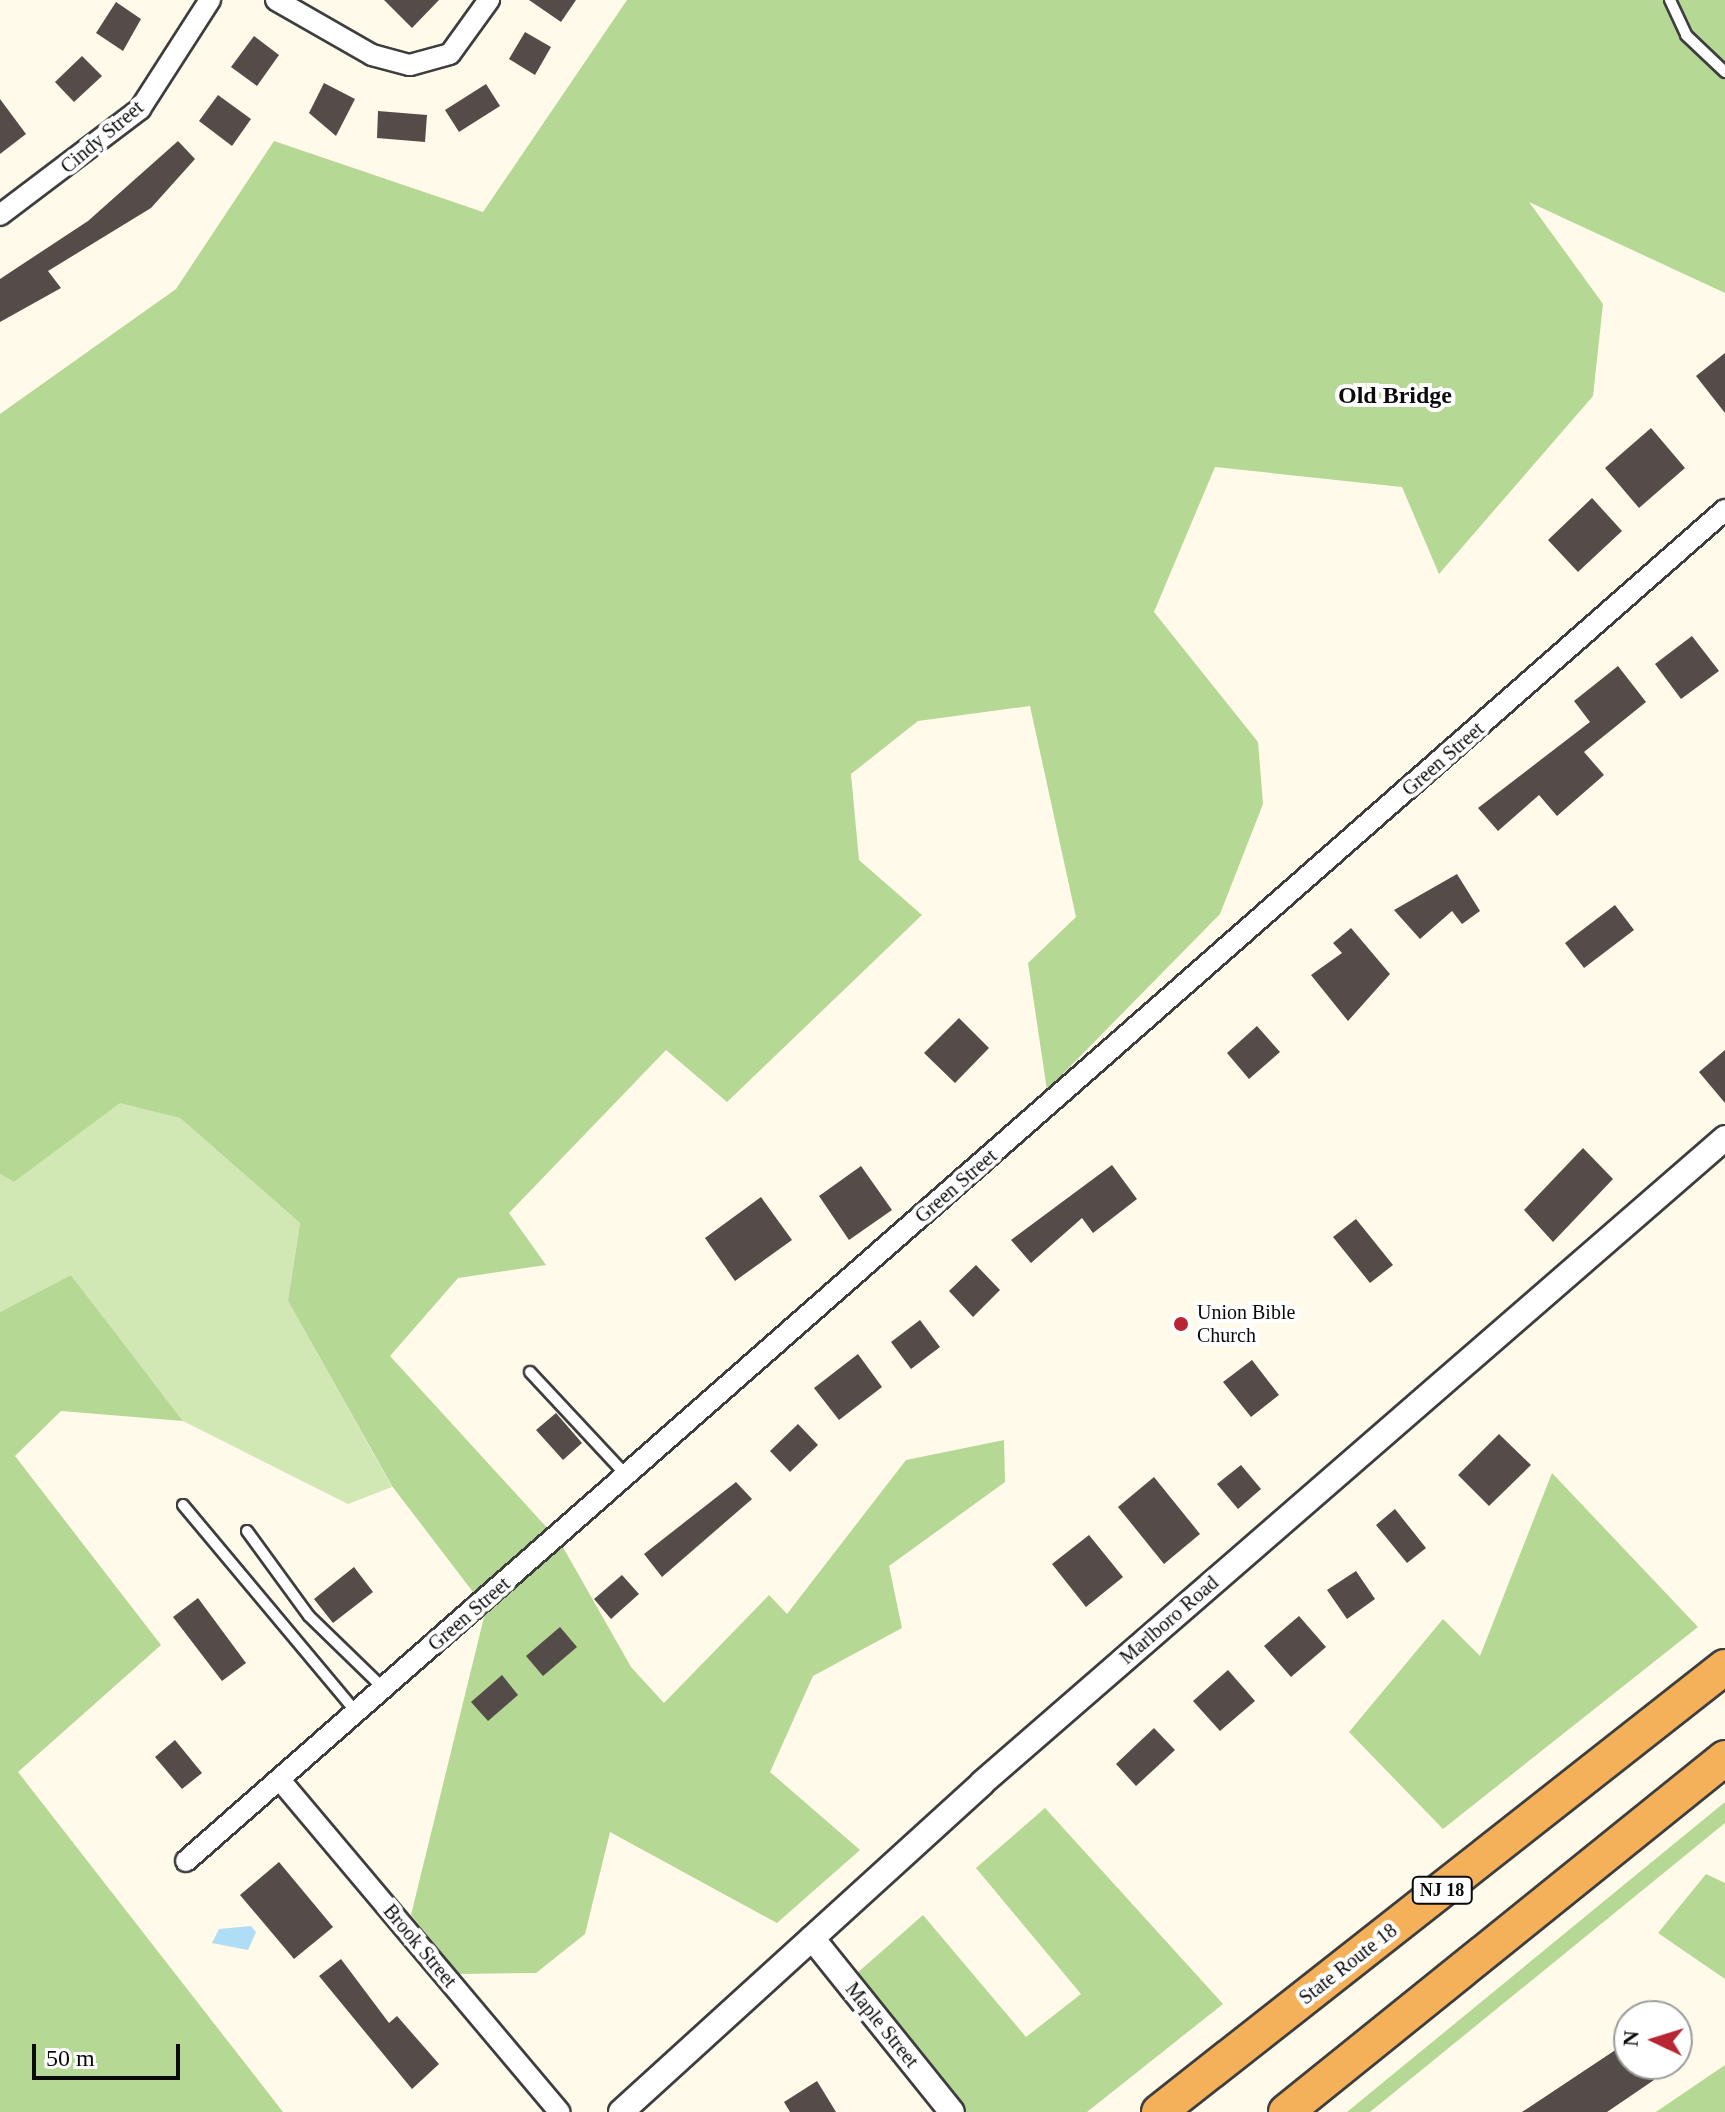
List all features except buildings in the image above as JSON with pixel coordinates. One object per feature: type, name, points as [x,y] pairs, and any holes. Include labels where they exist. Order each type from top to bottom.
[{"type":"highway","name":"State Route 18","points":[[1159,2112],[1725,1667]]},
{"type":"highway","points":[[1286,2112],[1725,1758]]},
{"type":"street","name":"Cindy Street","points":[[0,215],[140,109],[210,0]]},
{"type":"street","points":[[276,0],[372,55],[410,65],[450,54],[489,0]]},
{"type":"street","name":"Green Street","points":[[186,1861],[1725,510]]},
{"type":"street","name":"Marlboro Road","points":[[621,2112],[812,1938],[1725,1138]]},
{"type":"street","name":"Brook Street","points":[[280,1780],[560,2112]]},
{"type":"street","name":"Maple Street","points":[[812,1938],[952,2112]]},
{"type":"lane","points":[[1670,0],[1686,35],[1725,72]]},
{"type":"lane","points":[[530,1372],[627,1476]]},
{"type":"lane","points":[[183,1505],[357,1713]]},
{"type":"lane","points":[[247,1531],[309,1616],[384,1689]]},
{"type":"green space","points":[[627,0],[1725,0],[1725,293],[1529,202],[1603,304],[1593,396],[1439,574],[1402,487],[1215,467],[1154,612],[1258,742],[1263,804],[1220,914],[1047,1090],[1028,963],[1076,917],[1030,706],[918,721],[851,774],[859,860],[922,915],[727,1102],[666,1050],[509,1213],[546,1265],[458,1278],[390,1356],[560,1542],[631,1667],[664,1703],[769,1595],[787,1614],[906,1460],[1004,1440],[1005,1482],[889,1566],[902,1628],[813,1676],[770,1772],[860,1850],[777,1923],[610,1832],[585,1934],[536,1973],[459,1974],[411,1915],[486,1609],[392,1486],[288,1301],[300,1223],[180,1118],[120,1103],[14,1182],[0,1174],[0,414],[176,289],[274,141],[483,212]]},
{"type":"green space","points":[[120,1102],[180,1118],[300,1223],[288,1301],[392,1487],[348,1504],[183,1421],[71,1275],[0,1312],[0,1174],[14,1182]]},
{"type":"green space","points":[[71,1275],[183,1421],[61,1411],[15,1456],[161,1645],[18,1772],[283,2112],[0,2112],[0,1312]]},
{"type":"green space","points":[[1552,1473],[1698,1627],[1443,1829],[1349,1732],[1443,1619],[1480,1656]]},
{"type":"green space","points":[[1725,1802],[1725,1823],[1370,2112],[1347,2112]]},
{"type":"green space","points":[[1045,1808],[1223,2004],[1087,2112],[956,2112],[847,1982],[923,1915],[1026,2037],[1081,1994],[976,1868]]},
{"type":"green space","points":[[1706,1874],[1725,1883],[1725,1979],[1658,1933]]},
{"type":"green space","points":[[1725,2065],[1725,2112],[1656,2112]]},
{"type":"water","points":[[251,1926],[256,1932],[248,1950],[212,1943],[219,1929]]},
{"type":"place","name":"Union Bible Church","points":[[1181,1324]]},
{"type":"district","name":"Old Bridge","points":[[1395,396]]}]
